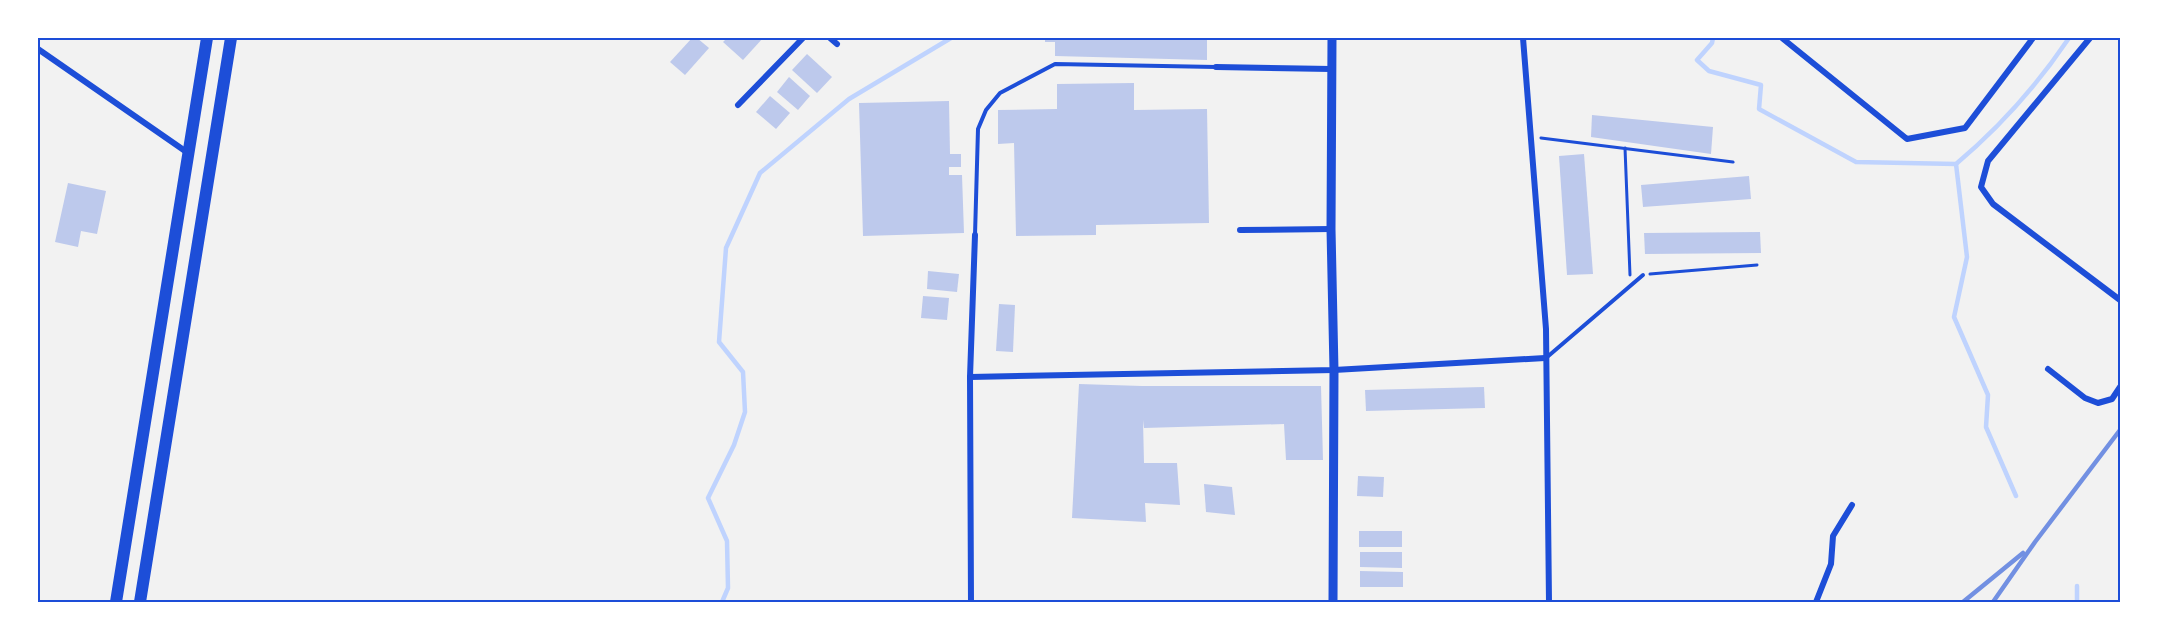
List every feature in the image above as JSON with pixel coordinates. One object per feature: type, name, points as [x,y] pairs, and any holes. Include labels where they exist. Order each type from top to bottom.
[{"type":"highway","points":[[116,603],[207,38]]},
{"type":"highway","points":[[140,603],[231,38]]},
{"type":"street","points":[[738,105],[803,38]]},
{"type":"street","points":[[830,38],[837,44]]},
{"type":"street","points":[[1332,38],[1330,229],[1334,370],[1333,603]]},
{"type":"street","points":[[1523,38],[1546,329],[1549,603]]},
{"type":"street","points":[[1782,38],[1906,139],[1965,128],[2033,38]]},
{"type":"street","points":[[2090,38],[1988,161],[1981,187],[1993,204],[2121,300]]},
{"type":"street","points":[[38,49],[189,154]]},
{"type":"street","points":[[1216,67],[1331,69]]},
{"type":"street","points":[[1240,230],[1330,229]]},
{"type":"street","points":[[971,603],[969,377],[975,235]]},
{"type":"street","points":[[969,377],[1334,370],[1545,358]]},
{"type":"street","points":[[2048,369],[2085,398],[2098,404],[2112,399],[2121,387]]},
{"type":"street","points":[[1816,603],[1831,564],[1833,536],[1852,505]]},
{"type":"lane","points":[[975,235],[978,129],[986,110],[1000,93],[1055,64],[1216,67]]},
{"type":"lane","points":[[1545,358],[1643,274]]},
{"type":"path","points":[[1531,137],[1734,162]]},
{"type":"path","points":[[1625,148],[1630,276],[1757,265]]},
{"type":"building","points":[[692,38],[697,38],[709,48],[685,75],[670,62]]},
{"type":"building","points":[[727,38],[763,38],[743,60],[723,42]]},
{"type":"building","points":[[1045,38],[1207,38],[1207,60],[1055,56],[1055,42],[1045,42]]},
{"type":"building","points":[[807,54],[832,77],[817,93],[792,70]]},
{"type":"building","points":[[789,77],[810,96],[798,110],[777,92]]},
{"type":"building","points":[[1134,83],[1134,110],[1207,109],[1209,223],[1096,225],[1096,235],[1016,236],[1014,143],[998,144],[998,110],[1057,109],[1057,84]]},
{"type":"building","points":[[770,96],[790,113],[776,129],[756,112]]},
{"type":"building","points":[[949,101],[950,154],[961,154],[961,167],[949,167],[949,175],[962,175],[964,233],[863,236],[859,103]]},
{"type":"building","points":[[1592,115],[1713,127],[1711,154],[1591,137]]},
{"type":"building","points":[[1584,154],[1593,274],[1567,275],[1559,156]]},
{"type":"building","points":[[1749,176],[1751,199],[1643,207],[1641,185]]},
{"type":"building","points":[[68,183],[106,191],[97,234],[81,231],[78,247],[55,242]]},
{"type":"building","points":[[1760,232],[1761,253],[1645,254],[1644,233]]},
{"type":"building","points":[[928,271],[959,274],[957,292],[927,289]]},
{"type":"building","points":[[923,296],[949,298],[947,320],[921,318]]},
{"type":"building","points":[[999,304],[1015,305],[1013,352],[996,351]]},
{"type":"building","points":[[1079,384],[1321,386],[1323,460],[1286,460],[1284,424],[1144,428],[1143,420],[1144,463],[1177,463],[1180,505],[1145,503],[1146,522],[1072,518]]},
{"type":"building","points":[[1484,387],[1485,408],[1366,411],[1365,390]]},
{"type":"building","points":[[1358,476],[1384,477],[1383,497],[1357,496]]},
{"type":"building","points":[[1204,484],[1232,487],[1235,515],[1206,512]]},
{"type":"building","points":[[1359,531],[1402,531],[1402,547],[1359,547]]},
{"type":"building","points":[[1360,552],[1402,552],[1402,568],[1360,567]]},
{"type":"building","points":[[1360,571],[1403,572],[1403,587],[1360,587]]},
{"type":"waterway","points":[[722,602],[728,588],[727,541],[708,498],[734,445],[745,412],[743,372],[719,342],[726,248],[760,173],[849,99],[951,38]]},
{"type":"waterway","points":[[1713,38],[1712,43],[1697,60],[1709,71],[1761,85],[1759,109],[1856,162],[1956,164],[2017,105],[2069,38]]},
{"type":"waterway","points":[[1956,164],[1967,257],[1954,317],[1988,395],[1986,427],[2016,496]]},
{"type":"waterway","points":[[2077,586],[2077,602]]},
{"type":"railway","points":[[1993,602],[2035,542],[2120,430]]},
{"type":"railway","points":[[1963,602],[2023,553]]}]
